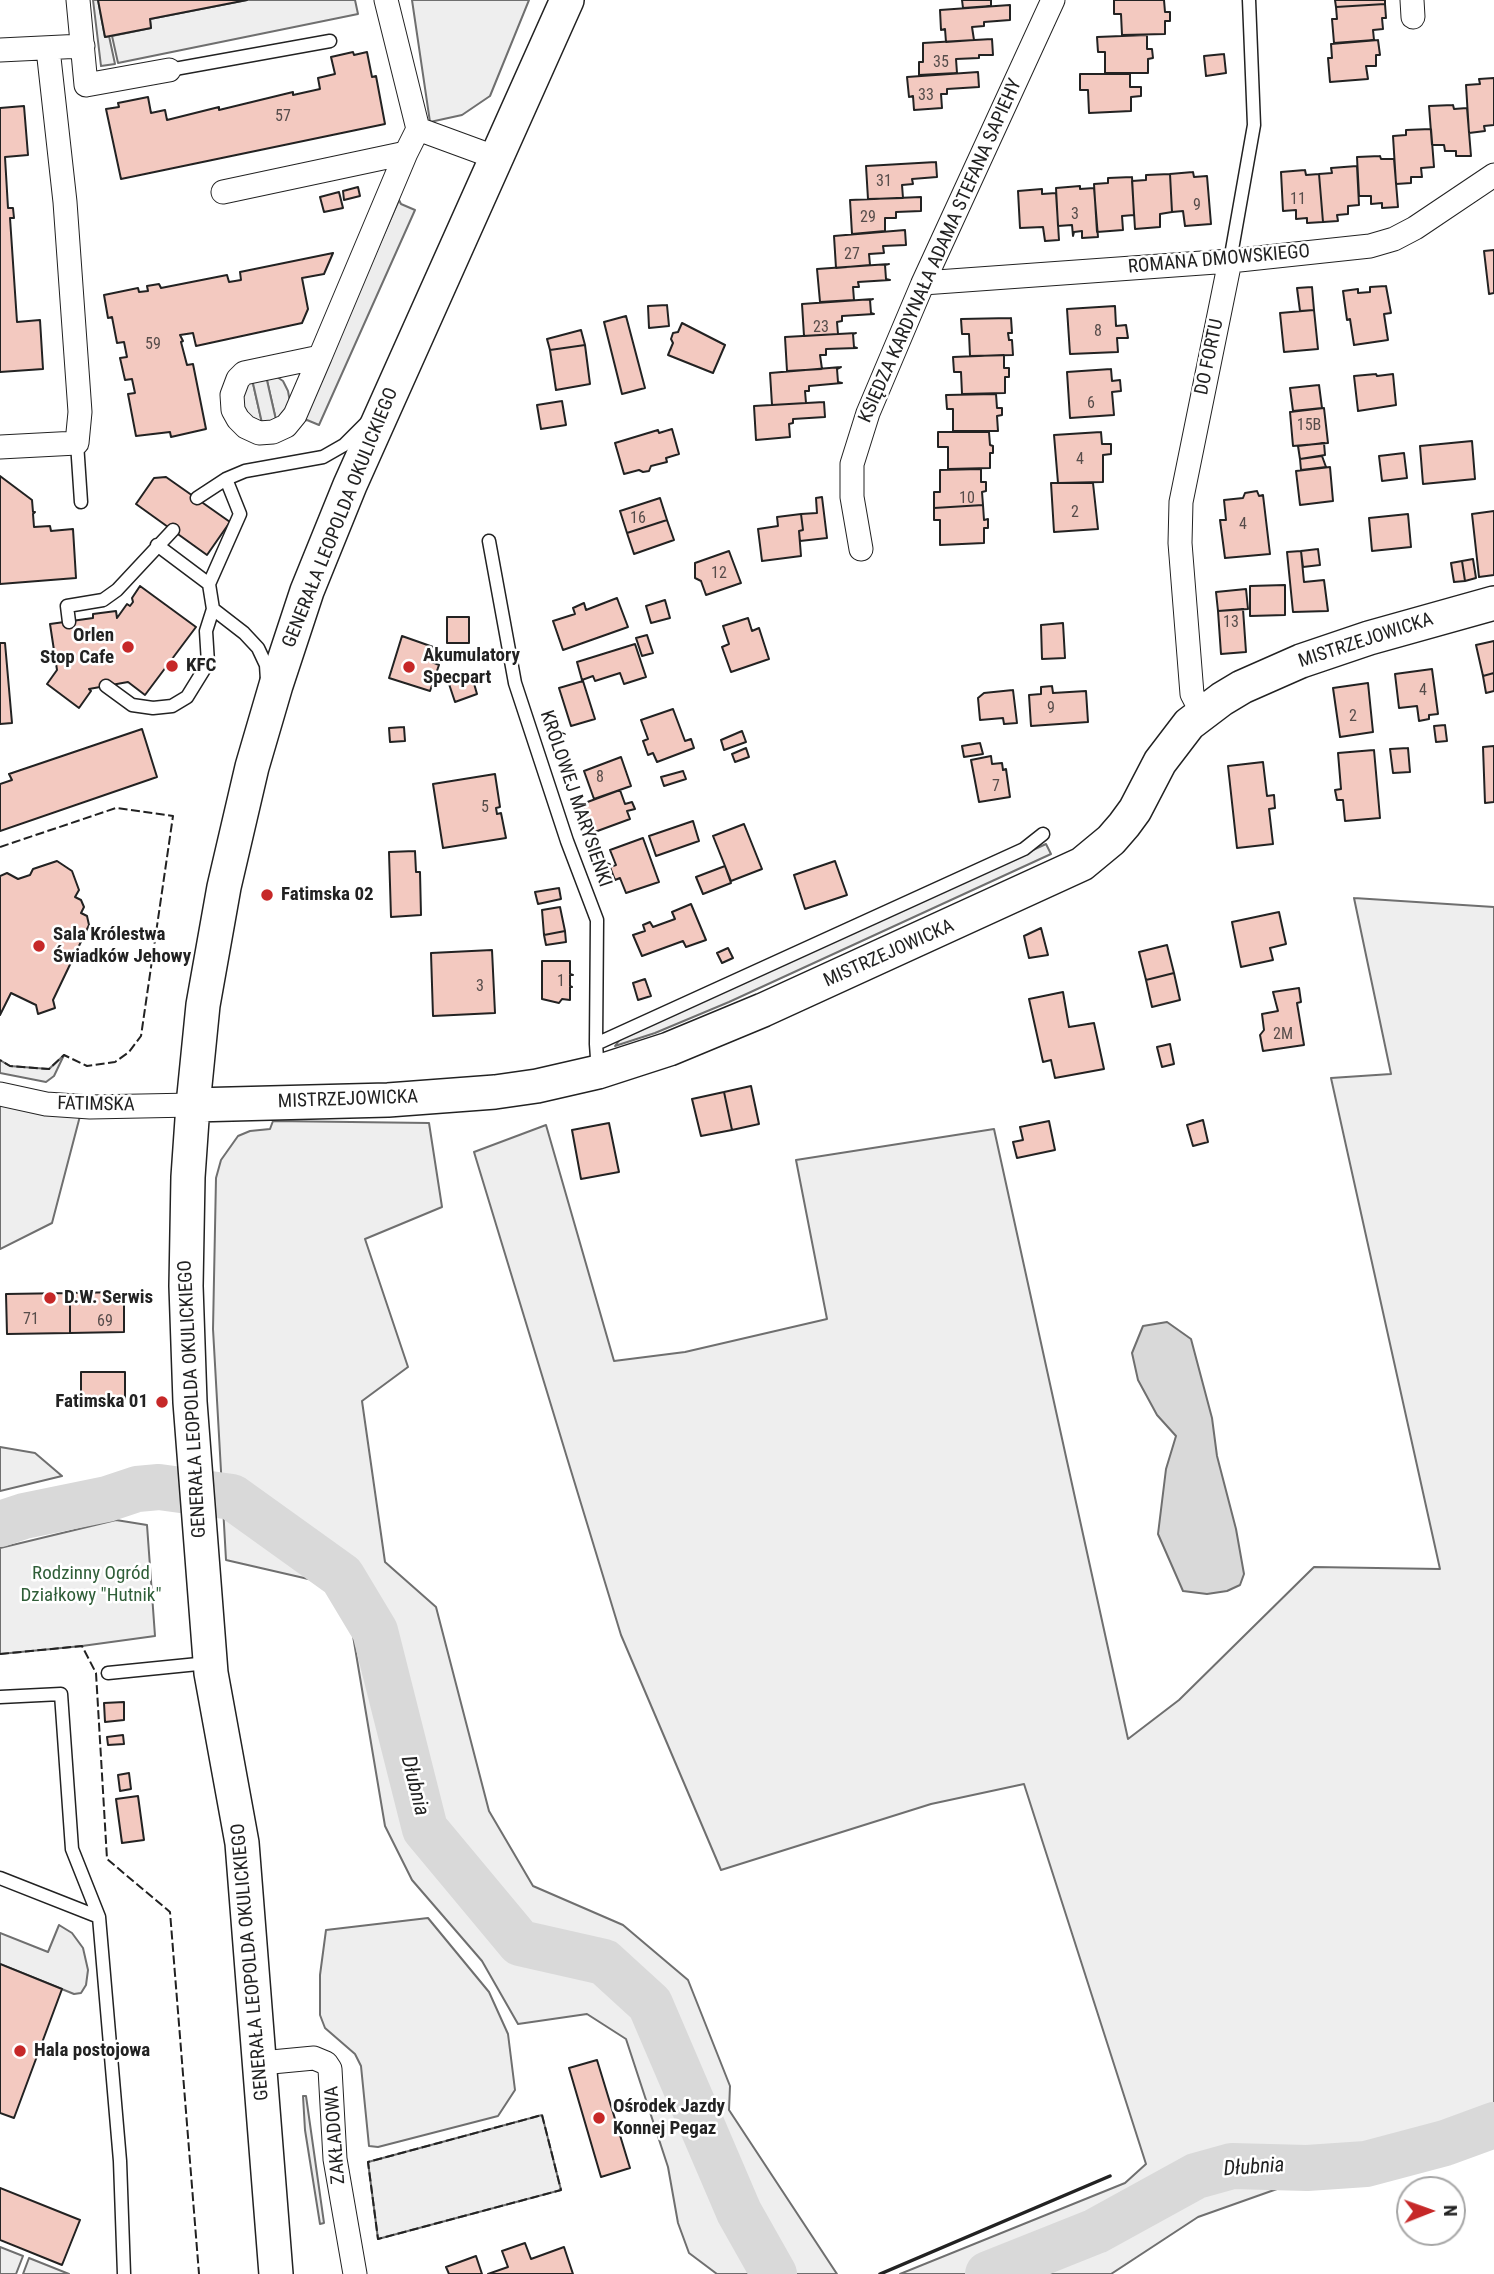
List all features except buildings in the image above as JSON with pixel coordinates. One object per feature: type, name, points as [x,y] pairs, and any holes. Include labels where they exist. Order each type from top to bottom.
[{"type":"main road","name":"GENERAŁA LEOPOLDA OKULICKIEGO","points":[[276,2274],[242,1843],[210,1663],[193,1445],[186,1286],[193,1105],[203,1005],[215,931],[263,724],[312,580],[393,390],[568,0]]},
{"type":"main road","name":"MISTRZEJOWICKA","points":[[193,1105],[388,1100],[473,1094],[537,1086],[597,1058],[669,1049],[763,1010],[1082,864],[1111,840],[1124,825],[1169,749],[1189,724],[1242,687],[1301,661],[1369,638],[1494,603]]},
{"type":"street","points":[[78,0],[86,85],[169,70]]},
{"type":"street","points":[[320,357],[418,129],[386,0]]},
{"type":"street","name":"KSIĘDZA KARDYNAŁA ADAMA STEFANA SAPIEHY","points":[[861,549],[852,497],[852,464],[869,413],[923,283],[1053,0]]},
{"type":"street","points":[[0,50],[83,46]]},
{"type":"street","points":[[0,447],[77,443],[80,412],[65,202],[48,49]]},
{"type":"street","points":[[418,129],[497,158]]},
{"type":"street","points":[[223,192],[406,153]]},
{"type":"street","name":"ROMANA DMOWSKIEGO","points":[[923,283],[1230,261],[1370,246],[1394,239],[1436,215],[1494,175]]},
{"type":"street","name":"DO FORTU","points":[[1202,713],[1192,694],[1180,543],[1181,502],[1230,261]]},
{"type":"street","name":"FATIMSKA","points":[[0,1094],[63,1105],[193,1105]]},
{"type":"street","name":"ZAKŁADOWA","points":[[261,2063],[314,2058],[326,2063],[330,2069],[335,2158],[355,2274]]},
{"type":"lane","name":"DO FORTU","points":[[1230,261],[1254,125],[1249,0]]},
{"type":"lane","points":[[169,70],[330,41]]},
{"type":"lane","points":[[197,498],[226,479],[256,468],[313,460],[332,453],[369,420],[393,390]]},
{"type":"lane","points":[[77,443],[81,502]]},
{"type":"lane","points":[[106,686],[132,705],[165,708],[187,697],[208,663],[206,631],[213,609],[209,584],[240,514],[226,479]]},
{"type":"lane","points":[[69,622],[67,606],[103,600],[117,590],[173,530]]},
{"type":"lane","name":"KRÓLOWEJ MARYSIEŃKI","points":[[489,541],[515,683],[567,841],[597,920],[597,1058]]},
{"type":"lane","points":[[157,545],[209,584]]},
{"type":"lane","points":[[213,609],[244,632],[263,655],[267,688],[263,724]]},
{"type":"lane","points":[[597,1058],[1024,849],[1042,834]]},
{"type":"lane","points":[[108,1673],[210,1663]]},
{"type":"lane","points":[[0,1697],[61,1694],[72,1849],[99,1917],[120,2161],[124,2274]]},
{"type":"lane","points":[[0,1878],[99,1917]]},
{"type":"green space","points":[[93,0],[98,0],[105,37],[109,36],[115,64],[101,66]]},
{"type":"green space","points":[[247,0],[355,0],[358,14],[118,63],[112,36],[151,28],[150,19]]},
{"type":"green space","points":[[412,0],[529,0],[490,96],[462,115],[430,122]]},
{"type":"green space","points":[[274,375],[283,381],[290,402],[287,411],[276,420],[266,376]]},
{"type":"green space","points":[[252,379],[262,423],[242,412],[241,389]]},
{"type":"green space","points":[[1046,844],[1051,854],[729,1002],[655,1033],[615,1046],[621,1038]]},
{"type":"green space","points":[[1354,898],[1494,907],[1494,2105],[1198,2217],[1111,2274],[900,2274],[1125,2183],[1146,2164],[1024,1784],[931,1804],[721,1870],[621,1635],[474,1152],[546,1125],[614,1361],[685,1352],[827,1319],[796,1160],[994,1129],[1128,1739],[1179,1700],[1314,1567],[1440,1569],[1331,1078],[1391,1074]]},
{"type":"green space","points":[[64,1055],[54,1076],[46,1082],[0,1073],[0,1060],[10,1066],[49,1069]]},
{"type":"green space","points":[[0,1102],[80,1116],[52,1223],[0,1249]]},
{"type":"green space","points":[[273,1121],[429,1123],[442,1207],[365,1239],[408,1367],[362,1401],[385,1562],[436,1607],[489,1811],[533,1886],[623,1925],[688,1980],[730,2086],[729,2110],[837,2274],[717,2274],[689,2253],[678,2223],[668,2167],[626,2039],[587,2014],[518,2024],[482,1961],[412,1880],[385,1826],[349,1612],[317,1581],[226,1560],[213,1329],[216,1178],[221,1160],[238,1136],[250,1131],[270,1129]]},
{"type":"green space","points":[[0,1447],[35,1453],[62,1476],[0,1491]]},
{"type":"green space","name":"Rodzinny Ogród Działkowy \"Hutnik\"","points":[[116,1520],[147,1525],[155,1636],[0,1654],[0,1548]]},
{"type":"green space","points":[[428,1918],[489,1992],[508,2034],[515,2090],[498,2116],[378,2147],[369,2146],[361,2066],[355,2054],[325,2028],[320,2015],[320,1975],[326,1930]]},
{"type":"green space","points":[[59,1925],[72,1933],[83,1948],[88,1970],[86,1985],[81,1993],[74,1994],[0,1964],[0,1933],[48,1952]]},
{"type":"green space","points":[[303,2096],[306,2096],[324,2223],[320,2224],[305,2130]]},
{"type":"green space","points":[[542,2115],[561,2190],[378,2239],[368,2162]]},
{"type":"green space","points":[[0,2247],[23,2256],[16,2274],[0,2274]]},
{"type":"green space","points":[[29,2258],[69,2274],[23,2274]]},
{"type":"shaded area","points":[[399,200],[401,204],[415,210],[319,425],[307,420],[301,422]]},
{"type":"shaded area","points":[[266,376],[276,420],[262,423],[252,379]]},
{"type":"shaded area","points":[[1167,1322],[1191,1339],[1212,1418],[1217,1456],[1236,1529],[1244,1574],[1240,1585],[1227,1591],[1207,1594],[1183,1591],[1158,1534],[1166,1469],[1176,1436],[1157,1415],[1138,1380],[1132,1353],[1143,1326]]},
{"type":"waterway","name":"Dłubnia","points":[[0,1524],[24,1516],[107,1499],[137,1489],[159,1487],[232,1497],[342,1576],[375,1631],[425,1829],[520,1943],[604,1962],[650,2004],[739,2212],[774,2274]]},
{"type":"waterway","name":"Dłubnia","points":[[988,2274],[1096,2231],[1196,2176],[1232,2166],[1307,2168],[1366,2164],[1445,2143],[1494,2125]]},
{"type":"fence","points":[[0,847],[116,808],[173,816],[141,1036],[129,1052],[115,1062],[87,1066],[64,1055],[49,1069],[10,1066],[0,1060]]},
{"type":"fence","points":[[0,1654],[82,1646],[96,1673],[107,1859],[170,1912],[199,2274]]},
{"type":"fence","points":[[542,2115],[561,2190],[378,2239],[368,2162],[542,2115]]},
{"type":"wall","points":[[880,2274],[1110,2176]]},
{"type":"place","name":"Orlen Stop Cafe","points":[[128,647]]},
{"type":"place","name":"KFC","points":[[172,666]]},
{"type":"place","name":"Akumulatory Specpart","points":[[409,667]]},
{"type":"place","name":"Fatimska 02","points":[[267,895]]},
{"type":"place","name":"Sala Królestwa Świadków Jehowy","points":[[39,946]]},
{"type":"place","name":"D.W. Serwis","points":[[50,1298]]},
{"type":"place","name":"Fatimska 01","points":[[162,1402]]},
{"type":"place","name":"Hala postojowa","points":[[20,2051]]},
{"type":"place","name":"Ośrodek Jazdy Konnej Pegaz","points":[[599,2118]]}]
